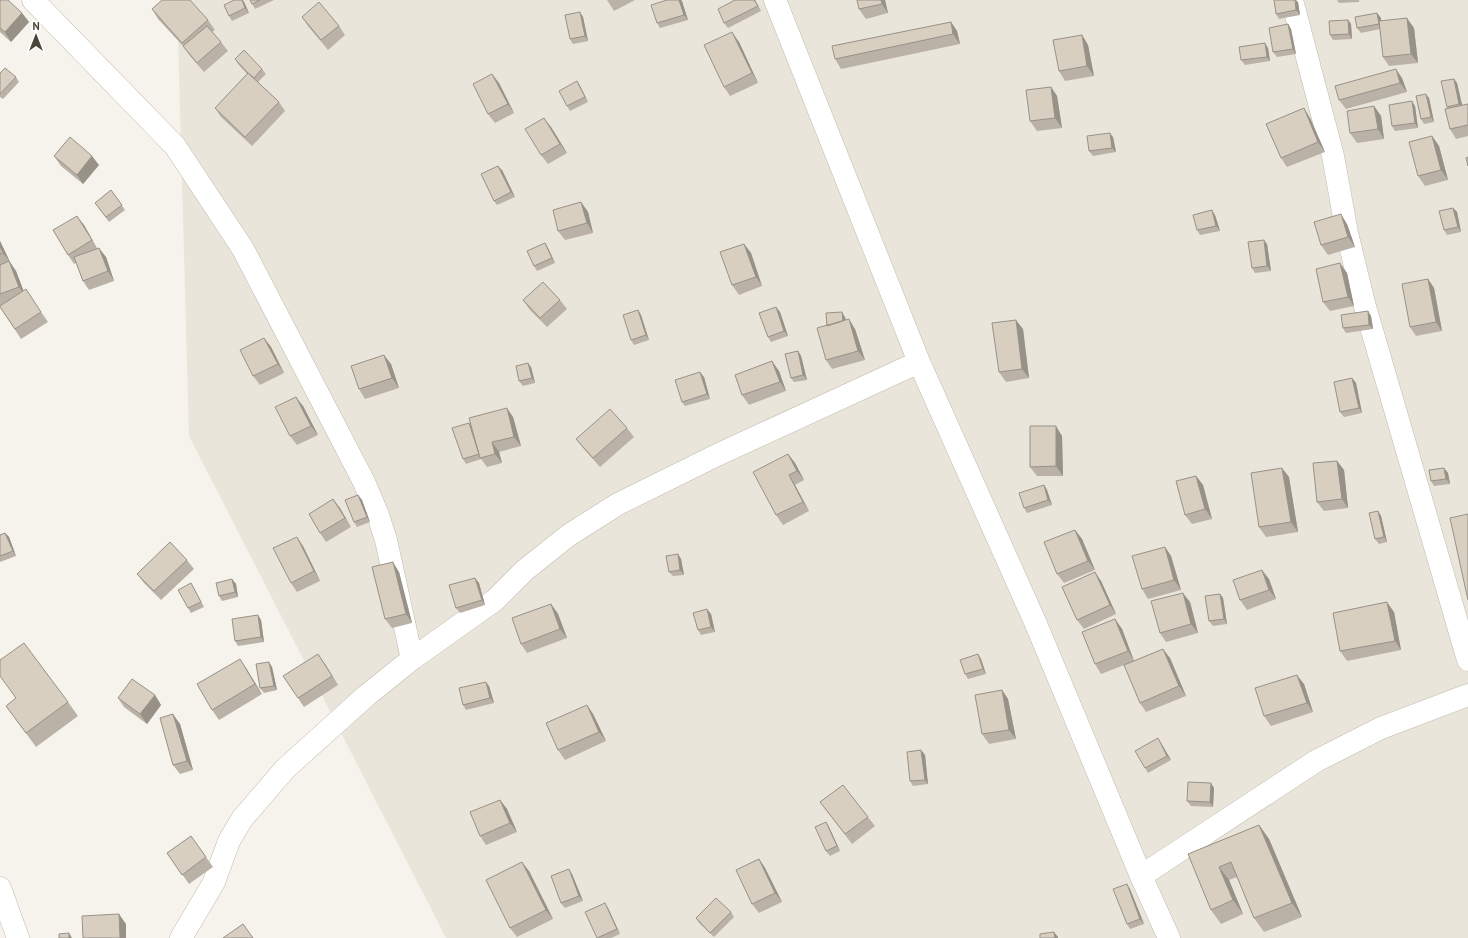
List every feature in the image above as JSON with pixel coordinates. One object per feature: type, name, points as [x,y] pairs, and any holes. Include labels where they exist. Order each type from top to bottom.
[{"type":"street","points":[[33,0],[175,146],[243,249],[360,475],[375,508],[386,540],[412,659]]},
{"type":"street","points":[[775,0],[919,362],[1036,624],[1141,876],[1169,938]]},
{"type":"street","points":[[1292,0],[1333,156],[1347,233],[1364,303],[1468,660]]},
{"type":"street","points":[[181,938],[214,882],[229,842],[242,819],[285,770],[366,696],[412,659],[495,600],[525,570],[569,535],[618,504],[717,455],[919,362]]},
{"type":"street","points":[[1141,876],[1316,761],[1381,728],[1468,695]]},
{"type":"street","points":[[0,888],[18,938]]},
{"type":"shaded area","points":[[177,0],[1468,0],[1468,938],[446,938],[189,436]]},
{"type":"building","points":[[0,0],[8,0],[22,13],[5,32],[0,28]]},
{"type":"building","points":[[162,0],[190,0],[208,20],[182,43],[152,9]]},
{"type":"building","points":[[234,0],[242,0],[245,8],[229,16],[224,5]]},
{"type":"building","points":[[250,0],[260,0],[252,4]]},
{"type":"building","points":[[667,0],[679,0],[684,15],[657,23],[651,5]]},
{"type":"building","points":[[735,0],[754,0],[758,6],[724,23],[718,9]]},
{"type":"building","points":[[857,0],[881,0],[882,4],[859,9]]},
{"type":"building","points":[[1274,0],[1295,0],[1296,10],[1276,14]]},
{"type":"building","points":[[319,2],[339,26],[321,40],[302,17]]},
{"type":"building","points":[[580,12],[585,36],[570,39],[565,15]]},
{"type":"building","points":[[1377,13],[1379,24],[1357,28],[1355,17]]},
{"type":"building","points":[[1407,18],[1411,54],[1383,57],[1379,21]]},
{"type":"building","points":[[1348,20],[1349,34],[1330,35],[1329,21]]},
{"type":"building","points":[[951,22],[953,34],[835,59],[832,46]]},
{"type":"building","points":[[1288,24],[1293,49],[1273,52],[1269,28]]},
{"type":"building","points":[[207,26],[221,42],[197,63],[183,46]]},
{"type":"building","points":[[732,32],[752,73],[724,87],[704,45]]},
{"type":"building","points":[[1082,35],[1087,66],[1059,71],[1053,40]]},
{"type":"building","points":[[1265,43],[1267,57],[1241,60],[1239,47]]},
{"type":"building","points":[[244,50],[262,69],[254,78],[235,59]]},
{"type":"building","points":[[5,68],[16,77],[0,94],[0,73]]},
{"type":"building","points":[[1396,69],[1400,83],[1339,100],[1335,86]]},
{"type":"building","points":[[248,73],[279,102],[245,137],[215,108]]},
{"type":"building","points":[[492,74],[508,104],[488,114],[473,84]]},
{"type":"building","points":[[1454,79],[1459,104],[1447,107],[1441,81]]},
{"type":"building","points":[[577,81],[585,97],[567,106],[559,91]]},
{"type":"building","points":[[1051,87],[1055,118],[1030,121],[1026,90]]},
{"type":"building","points":[[1426,94],[1431,117],[1421,119],[1416,96]]},
{"type":"building","points":[[1412,101],[1415,123],[1392,126],[1389,105]]},
{"type":"building","points":[[1468,104],[1468,125],[1450,129],[1445,109]]},
{"type":"building","points":[[1374,106],[1378,129],[1350,133],[1347,111]]},
{"type":"building","points":[[1304,108],[1318,142],[1281,158],[1266,124]]},
{"type":"building","points":[[544,118],[560,144],[541,155],[525,129]]},
{"type":"building","points":[[1110,133],[1112,148],[1089,151],[1087,136]]},
{"type":"building","points":[[1432,136],[1441,170],[1418,176],[1409,142]]},
{"type":"building","points":[[70,137],[92,156],[77,175],[54,156]]},
{"type":"building","points":[[498,166],[511,192],[494,201],[481,174]]},
{"type":"building","points":[[111,190],[122,205],[106,217],[95,203]]},
{"type":"building","points":[[581,202],[587,223],[558,231],[553,210]]},
{"type":"building","points":[[1453,208],[1458,227],[1444,230],[1439,211]]},
{"type":"building","points":[[1212,210],[1216,226],[1197,230],[1193,215]]},
{"type":"building","points":[[1341,214],[1348,237],[1321,245],[1314,222]]},
{"type":"building","points":[[77,216],[92,240],[68,255],[53,230]]},
{"type":"building","points":[[1264,240],[1267,266],[1252,268],[1248,242]]},
{"type":"building","points":[[545,243],[552,258],[534,266],[527,251]]},
{"type":"building","points":[[744,244],[756,277],[732,285],[720,252]]},
{"type":"building","points":[[0,246],[3,253],[0,254]]},
{"type":"building","points":[[99,248],[108,271],[83,281],[74,257]]},
{"type":"building","points":[[9,261],[19,287],[0,294],[0,265]]},
{"type":"building","points":[[1340,263],[1348,297],[1323,302],[1316,269]]},
{"type":"building","points":[[1428,279],[1436,322],[1410,327],[1402,284]]},
{"type":"building","points":[[543,282],[560,300],[540,318],[523,300]]},
{"type":"building","points":[[26,289],[41,312],[15,329],[0,306]]},
{"type":"building","points":[[776,307],[784,331],[768,337],[759,313]]},
{"type":"building","points":[[638,310],[646,335],[631,340],[623,315]]},
{"type":"building","points":[[1368,311],[1369,325],[1343,328],[1341,315]]},
{"type":"building","points":[[842,312],[843,321],[827,326],[826,313]]},
{"type":"building","points":[[849,319],[858,351],[826,360],[817,328]]},
{"type":"building","points":[[1016,320],[1022,369],[999,372],[992,323]]},
{"type":"building","points":[[264,338],[278,364],[253,376],[240,350]]},
{"type":"building","points":[[798,351],[803,375],[791,378],[785,354]]},
{"type":"building","points":[[384,355],[392,378],[359,389],[351,366]]},
{"type":"building","points":[[772,361],[780,382],[742,395],[735,375]]},
{"type":"building","points":[[528,363],[532,378],[519,381],[516,366]]},
{"type":"building","points":[[700,372],[707,394],[682,402],[675,380]]},
{"type":"building","points":[[1352,378],[1359,408],[1340,412],[1334,382]]},
{"type":"building","points":[[296,397],[311,426],[290,436],[275,407]]},
{"type":"building","points":[[507,408],[514,437],[492,442],[495,454],[480,458],[469,418]]},
{"type":"building","points":[[610,409],[627,428],[593,458],[576,439]]},
{"type":"building","points":[[469,423],[479,454],[463,459],[452,428]]},
{"type":"building","points":[[1030,426],[1056,426],[1056,466],[1030,467]]},
{"type":"building","points":[[788,454],[797,471],[789,475],[803,502],[776,515],[753,472]]},
{"type":"building","points":[[1337,461],[1342,499],[1317,502],[1313,463]]},
{"type":"building","points":[[1282,468],[1291,522],[1259,527],[1251,473]]},
{"type":"building","points":[[1444,468],[1446,479],[1431,481],[1429,470]]},
{"type":"building","points":[[1196,476],[1205,509],[1185,515],[1176,481]]},
{"type":"building","points":[[1044,485],[1048,500],[1024,508],[1019,493]]},
{"type":"building","points":[[358,495],[367,517],[354,522],[345,500]]},
{"type":"building","points":[[333,499],[345,518],[320,533],[309,514]]},
{"type":"building","points":[[1378,511],[1384,537],[1375,539],[1369,513]]},
{"type":"building","points":[[1468,514],[1468,600],[1450,518]]},
{"type":"building","points":[[1075,530],[1088,561],[1057,574],[1044,542]]},
{"type":"building","points":[[5,533],[13,551],[0,556],[0,535]]},
{"type":"building","points":[[297,537],[314,571],[291,583],[273,548]]},
{"type":"building","points":[[170,542],[187,560],[154,591],[137,574]]},
{"type":"building","points":[[1165,547],[1174,580],[1142,589],[1132,556]]},
{"type":"building","points":[[678,554],[680,570],[669,572],[666,556]]},
{"type":"building","points":[[393,562],[406,614],[385,619],[372,567]]},
{"type":"building","points":[[1262,570],[1269,590],[1240,600],[1233,580]]},
{"type":"building","points":[[1095,572],[1110,605],[1077,620],[1062,587]]},
{"type":"building","points":[[475,578],[482,600],[456,608],[449,585]]},
{"type":"building","points":[[232,579],[235,592],[219,596],[216,583]]},
{"type":"building","points":[[191,583],[201,602],[188,608],[178,590]]},
{"type":"building","points":[[1183,593],[1191,624],[1160,633],[1151,601]]},
{"type":"building","points":[[1220,594],[1224,619],[1209,621],[1205,596]]},
{"type":"building","points":[[1387,602],[1395,641],[1340,651],[1333,613]]},
{"type":"building","points":[[551,604],[560,629],[521,644],[512,618]]},
{"type":"building","points":[[707,609],[711,627],[698,630],[693,613]]},
{"type":"building","points":[[258,615],[261,637],[235,641],[232,619]]},
{"type":"building","points":[[1115,619],[1128,651],[1095,664],[1082,632]]},
{"type":"building","points":[[24,643],[68,702],[26,733],[6,706],[16,698],[0,676],[0,660]]},
{"type":"building","points":[[1163,649],[1179,686],[1140,703],[1124,665]]},
{"type":"building","points":[[318,654],[332,676],[298,698],[283,676]]},
{"type":"building","points":[[978,654],[983,669],[965,674],[960,660]]},
{"type":"building","points":[[240,659],[255,684],[212,710],[197,684]]},
{"type":"building","points":[[269,662],[274,686],[260,688],[256,664]]},
{"type":"building","points":[[1297,675],[1307,703],[1264,716],[1255,688]]},
{"type":"building","points":[[132,679],[155,695],[140,714],[118,698]]},
{"type":"building","points":[[486,682],[490,698],[463,705],[459,688]]},
{"type":"building","points":[[1002,690],[1009,730],[982,734],[975,695]]},
{"type":"building","points":[[587,705],[599,732],[558,750],[546,723]]},
{"type":"building","points":[[173,714],[187,761],[173,765],[160,718]]},
{"type":"building","points":[[1158,738],[1167,756],[1145,768],[1135,751]]},
{"type":"building","points":[[921,750],[925,780],[910,781],[907,752]]},
{"type":"building","points":[[1188,782],[1211,783],[1210,802],[1187,801]]},
{"type":"building","points":[[843,785],[868,817],[845,834],[820,802]]},
{"type":"building","points":[[500,800],[510,823],[480,836],[470,812]]},
{"type":"building","points":[[826,822],[837,846],[826,851],[815,827]]},
{"type":"building","points":[[1259,825],[1292,903],[1254,918],[1231,862],[1219,867],[1233,900],[1211,910],[1188,854]]},
{"type":"building","points":[[191,836],[206,857],[182,875],[167,853]]},
{"type":"building","points":[[759,859],[775,893],[752,904],[736,870]]},
{"type":"building","points":[[522,862],[546,910],[510,928],[486,880]]},
{"type":"building","points":[[569,869],[579,896],[561,903],[551,876]]},
{"type":"building","points":[[1127,884],[1140,919],[1127,924],[1113,889]]},
{"type":"building","points":[[716,898],[731,912],[710,933],[696,918]]},
{"type":"building","points":[[605,903],[617,929],[597,938],[585,912]]},
{"type":"building","points":[[119,914],[120,938],[83,938],[82,916]]},
{"type":"building","points":[[243,924],[253,938],[223,938]]},
{"type":"building","points":[[1054,932],[1055,938],[1040,938],[1040,934]]},
{"type":"building","points":[[69,933],[69,938],[59,938],[59,934]]}]
